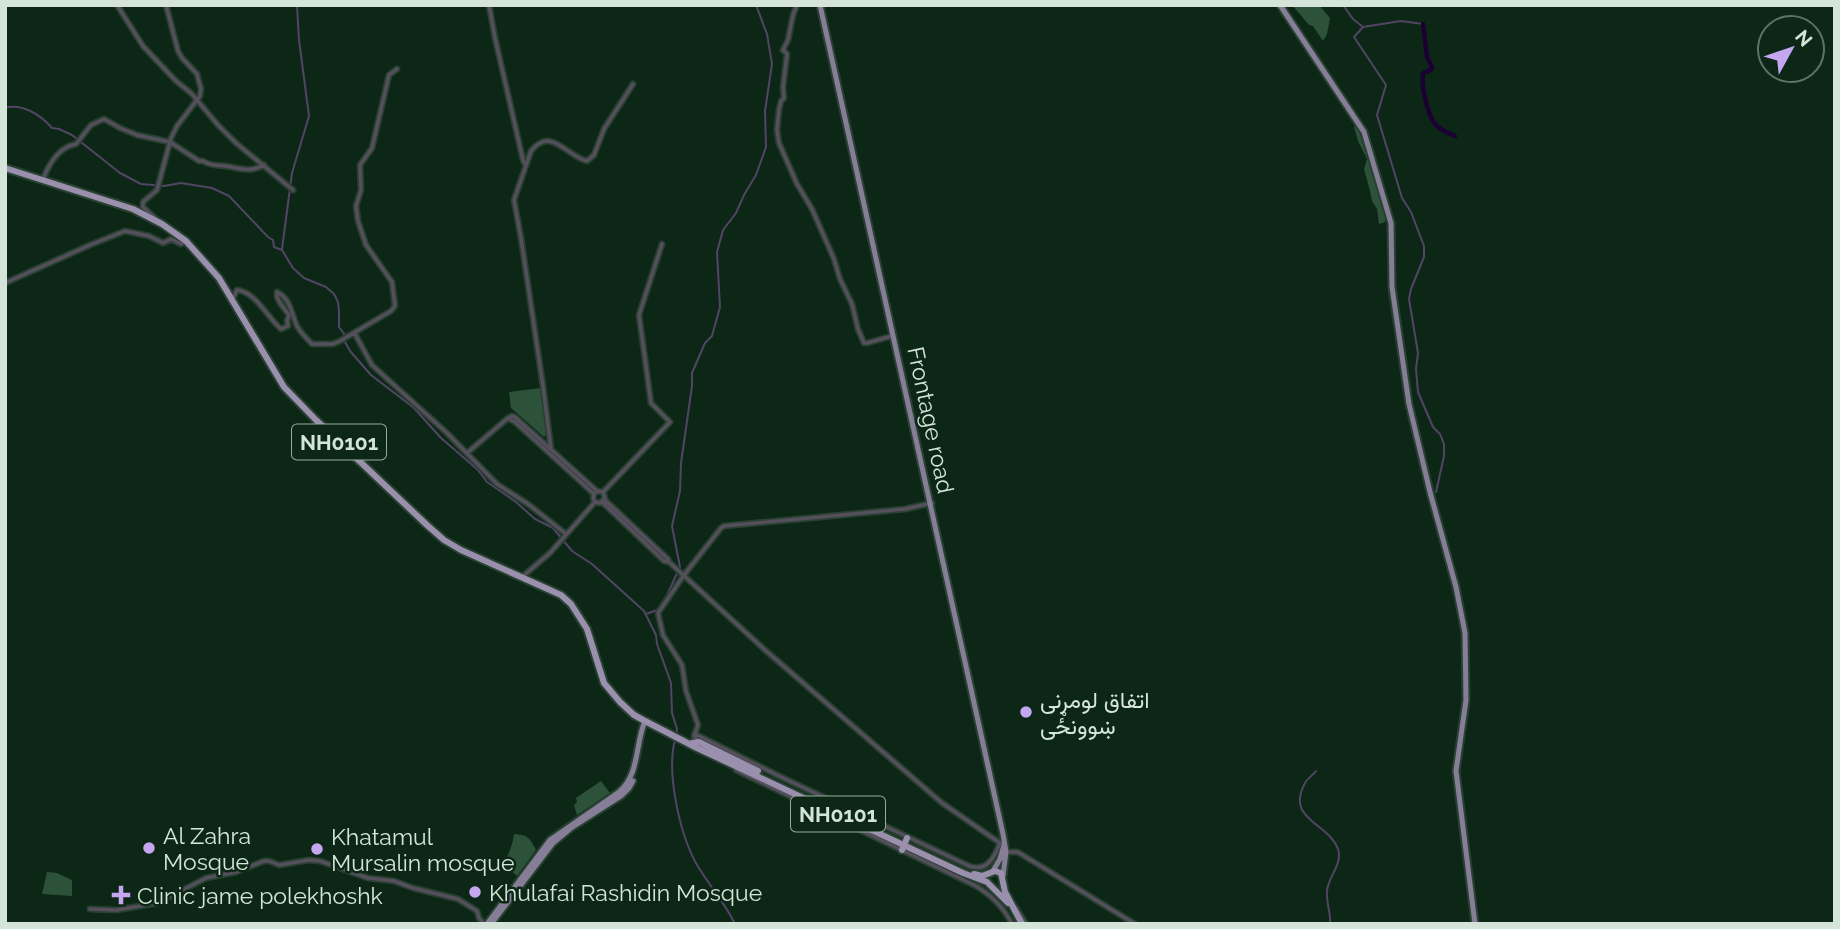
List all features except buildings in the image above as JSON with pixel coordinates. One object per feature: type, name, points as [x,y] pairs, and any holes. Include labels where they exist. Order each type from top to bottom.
[{"type":"highway","name":"NH0101","points":[[5,169],[133,209],[162,224],[186,241],[219,278],[284,387],[444,540],[561,595],[571,604],[587,629],[604,683],[620,702],[646,722],[692,747],[879,827],[904,844],[929,851],[978,876],[1000,872],[1004,878]]},
{"type":"highway","name":"NH0101","points":[[699,742],[990,885]]},
{"type":"highway","points":[[692,747],[699,742]]},
{"type":"highway","points":[[990,885],[991,872]]},
{"type":"highway","points":[[990,885],[1000,886],[1004,878]]},
{"type":"highway","points":[[1004,878],[1005,892],[1014,906],[1019,924]]},
{"type":"highway","points":[[990,885],[1009,904],[1019,924]]},
{"type":"main road","points":[[821,5],[930,504]]},
{"type":"main road","name":"Frontage road","points":[[821,5],[1004,829],[1004,878]]},
{"type":"main road","points":[[1280,5],[1364,132],[1391,223],[1392,290],[1409,404],[1457,589],[1465,633],[1466,700],[1456,771],[1475,924]]},
{"type":"main road","points":[[487,924],[553,843],[629,788],[636,772],[646,722]]},
{"type":"main road","points":[[991,872],[1000,859],[1002,843]]},
{"type":"street","points":[[117,5],[143,46],[176,81],[218,125],[293,190]]},
{"type":"street","points":[[162,224],[143,207],[145,199],[157,190],[170,142],[177,126],[200,96],[201,89],[197,74],[178,51],[166,5]]},
{"type":"street","points":[[489,5],[510,106],[526,166]]},
{"type":"street","points":[[797,5],[783,50],[787,54],[784,98],[781,101],[778,122],[779,142],[834,259],[838,275],[852,304],[862,340],[867,343],[892,336]]},
{"type":"street","points":[[232,300],[237,290],[243,290],[281,329],[288,326],[289,315],[277,297],[277,292],[281,293],[292,310],[297,326],[312,344],[333,344],[340,341],[395,306],[392,282],[366,245],[356,206],[361,190],[360,165],[372,148],[389,75],[397,69]]},
{"type":"street","points":[[551,449],[514,200],[531,151],[536,145],[550,140],[579,159],[587,161],[594,155],[604,129],[633,84]]},
{"type":"street","points":[[42,181],[54,159],[66,147],[76,144],[91,125],[104,119],[137,135],[170,142],[207,164],[240,170],[256,169],[264,165]]},
{"type":"street","points":[[5,283],[125,231],[149,236],[163,243],[171,239],[181,244],[186,241]]},
{"type":"street","points":[[508,418],[595,493],[603,492],[670,422],[651,402],[639,314],[663,244]]},
{"type":"street","points":[[353,335],[372,365],[497,484],[528,505],[565,536]]},
{"type":"street","points":[[467,453],[508,418],[515,416],[595,493]]},
{"type":"street","points":[[603,492],[603,501],[664,561],[684,575],[765,650],[959,816],[1002,843],[994,858],[977,869],[929,851]]},
{"type":"street","points":[[595,493],[595,502]]},
{"type":"street","points":[[522,577],[558,545],[595,502],[603,501]]},
{"type":"street","points":[[699,742],[694,736],[698,725],[686,691],[682,666],[662,632],[658,613],[684,575],[724,526],[898,510],[930,504]]},
{"type":"street","points":[[695,734],[834,810],[879,827]]},
{"type":"street","points":[[904,844],[974,884],[1019,924]]},
{"type":"street","points":[[1006,852],[1021,854],[1135,924]]},
{"type":"street","points":[[90,909],[116,910],[158,903],[206,878],[236,872],[264,861],[279,865],[309,860],[320,861],[368,878],[394,881],[458,899],[477,911],[479,918],[487,924]]},
{"type":"green space","points":[[1292,5],[1319,5],[1330,18],[1323,41],[1313,26],[1309,25]]},
{"type":"green space","points":[[1357,125],[1386,214],[1385,222],[1379,224],[1364,169],[1367,159],[1354,127]]},
{"type":"green space","points":[[541,388],[547,434],[544,437],[511,408],[509,392]]},
{"type":"green space","points":[[601,781],[610,793],[577,815],[574,805],[576,798]]},
{"type":"green space","points":[[514,834],[528,838],[536,850],[517,876],[504,864]]},
{"type":"green space","points":[[47,872],[72,880],[72,896],[42,894]]},
{"type":"waterway","points":[[282,249],[292,173],[309,116],[297,5]]},
{"type":"waterway","points":[[646,614],[657,610],[680,567],[672,526],[680,491],[692,373],[705,343],[712,336],[720,307],[717,252],[723,230],[736,213],[756,175],[766,147],[765,111],[772,64],[767,34],[756,5]]},
{"type":"waterway","points":[[1343,5],[1363,27],[1401,21],[1423,24]]},
{"type":"waterway","points":[[1423,24],[1427,57],[1432,67],[1423,73],[1427,106],[1435,124],[1455,136]]},
{"type":"waterway","points":[[1363,27],[1354,37],[1386,85],[1377,115],[1402,198],[1411,212],[1424,246],[1424,257],[1409,299],[1418,353],[1418,392],[1433,427],[1444,444],[1436,492]]},
{"type":"waterway","points":[[5,108],[18,107],[31,111],[52,128],[72,135],[120,173],[141,184],[164,186],[181,183],[212,188],[229,196],[273,240],[274,247],[282,250],[293,268],[304,278],[326,287],[334,294],[338,302],[339,327],[345,335],[345,342],[371,375],[414,408],[487,482],[535,519],[553,528],[572,551],[592,564],[644,611],[656,635],[671,683],[676,735]]},
{"type":"waterway","points":[[675,740],[672,769],[676,804],[685,837],[697,865],[735,924]]},
{"type":"waterway","points":[[1316,771],[1305,783],[1300,795],[1300,805],[1310,820],[1326,832],[1338,849],[1339,860],[1327,891],[1330,924]]},
{"type":"place","name":"اتفاق لومړنی ښوونځی","points":[[1026,712]]},
{"type":"place","name":"Al Zahra Mosque","points":[[149,848]]},
{"type":"place","name":"Khatamul Mursalin mosque","points":[[317,849]]},
{"type":"place","name":"Khulafai Rashidin Mosque","points":[[475,892]]},
{"type":"place","name":"Clinic jame polekhoshk","points":[[121,895]]}]
